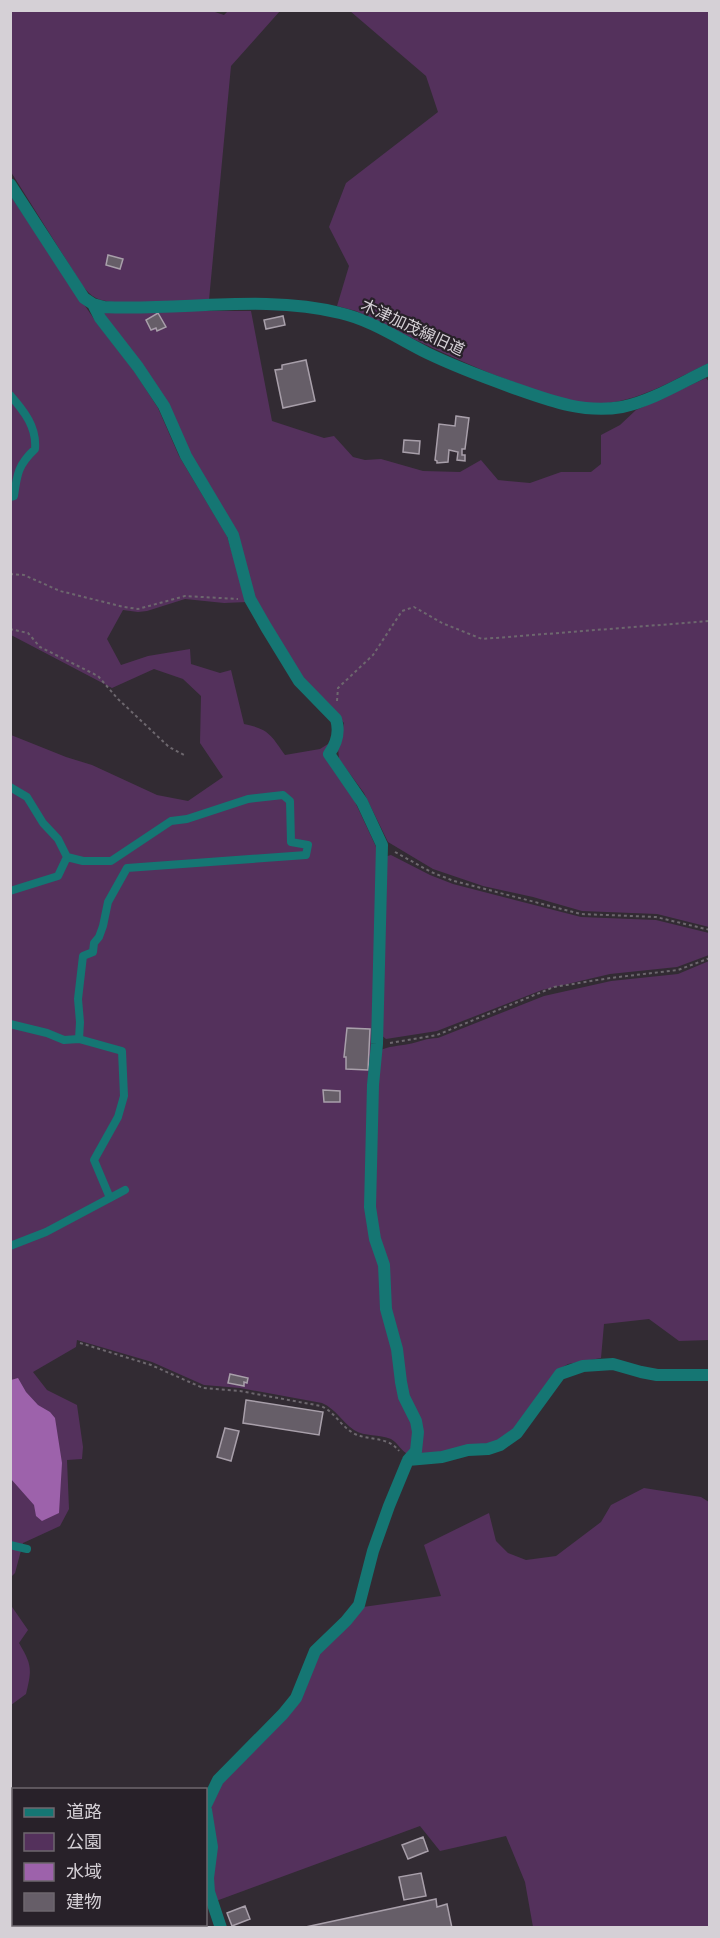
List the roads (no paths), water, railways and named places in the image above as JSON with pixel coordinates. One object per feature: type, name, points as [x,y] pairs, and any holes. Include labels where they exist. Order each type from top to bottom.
[{"type":"street","points":[[10,184],[84,298],[93,303],[100,318],[138,367],[164,406],[186,456],[233,535],[250,599],[298,681],[336,719],[338,736],[329,754],[362,802],[382,845],[370,1206],[375,1239],[384,1265],[386,1309],[397,1349],[404,1397],[416,1421],[418,1432],[416,1451],[408,1460],[373,1551],[359,1605],[315,1652],[297,1698],[218,1780],[207,1803]]},
{"type":"street","name":"木津加茂線旧道","points":[[93,303],[104,307],[123,308],[289,304],[340,313],[362,320],[443,361],[559,404],[580,408],[607,409],[642,401],[710,369]]},
{"type":"street","points":[[408,1460],[442,1457],[500,1445],[517,1433],[560,1374],[583,1366],[613,1364],[657,1374],[710,1375]]},
{"type":"street","points":[[207,1816],[212,1847],[208,1878],[209,1892],[221,1928]]},
{"type":"lane","points":[[10,395],[28,415],[36,440],[35,449],[24,459],[17,472],[14,496],[10,497]]},
{"type":"lane","points":[[10,787],[27,797],[43,822],[58,839],[67,857],[83,861],[111,861],[171,821],[187,819],[248,799],[283,795],[290,801],[291,842],[308,845],[306,855],[127,868],[108,902],[104,926],[94,943],[93,952],[83,956],[78,999],[79,1039]]},
{"type":"lane","points":[[10,891],[58,876],[67,857]]},
{"type":"lane","points":[[10,1024],[47,1033],[64,1040],[79,1039],[122,1051],[124,1096],[118,1117],[93,1160],[110,1198]]},
{"type":"lane","points":[[10,1246],[46,1232],[125,1190]]},
{"type":"lane","points":[[10,1545],[27,1549]]},
{"type":"water","points":[[18,1378],[26,1392],[38,1405],[55,1418],[62,1463],[59,1513],[42,1521],[36,1516],[34,1505],[11,1479],[11,1380]]}]
